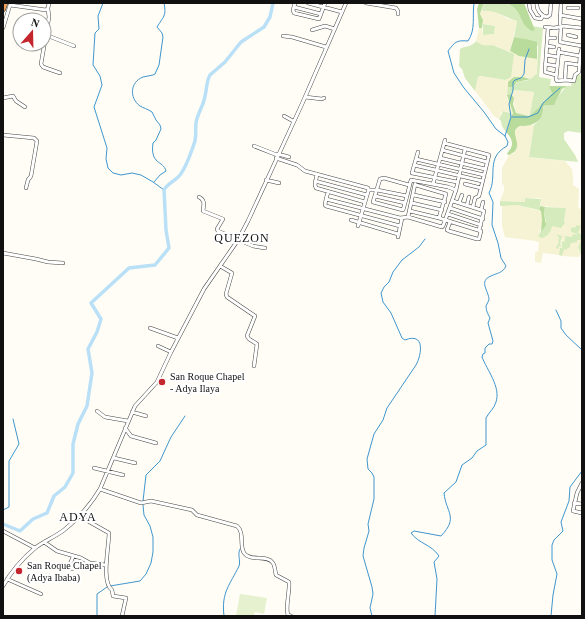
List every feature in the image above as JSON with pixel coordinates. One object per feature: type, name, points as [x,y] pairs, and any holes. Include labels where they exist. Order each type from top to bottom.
[{"type":"highway","points":[[3,9],[4,3]]},
{"type":"street","points":[[3,28],[10,5],[48,10],[50,3]]},
{"type":"street","points":[[308,3],[324,5],[342,12]]},
{"type":"street","points":[[3,586],[13,570],[35,548],[63,531],[79,516],[94,499],[100,489],[132,412],[138,402],[157,382],[204,289],[238,240],[260,196],[346,3]]},
{"type":"street","points":[[366,3],[396,8],[398,14]]},
{"type":"street","points":[[529,3],[530,10],[534,18],[541,19],[544,16],[549,16],[551,3]]},
{"type":"street","points":[[537,3],[538,8],[544,16]]},
{"type":"street","points":[[559,47],[571,44],[582,47],[579,65],[580,74],[575,74],[574,81],[556,80],[561,3]]},
{"type":"street","points":[[570,3],[569,8],[577,8],[576,3]]},
{"type":"street","points":[[321,14],[295,5],[293,10],[294,13],[319,19],[321,14],[324,5]]},
{"type":"street","points":[[560,16],[582,19]]},
{"type":"street","points":[[312,30],[325,26],[335,29]]},
{"type":"street","points":[[556,75],[545,73],[548,38],[547,27],[560,26],[582,28]]},
{"type":"street","points":[[283,36],[292,37],[326,47]]},
{"type":"street","points":[[571,44],[572,36]]},
{"type":"street","points":[[52,37],[74,46]]},
{"type":"street","points":[[548,38],[555,38]]},
{"type":"street","points":[[547,46],[554,47]]},
{"type":"street","points":[[559,47],[580,56]]},
{"type":"street","points":[[43,52],[42,66],[60,73]]},
{"type":"street","points":[[546,55],[558,57]]},
{"type":"street","points":[[565,80],[565,62],[579,65]]},
{"type":"street","points":[[545,64],[557,66]]},
{"type":"street","points":[[3,98],[13,96],[16,101],[25,107]]},
{"type":"street","points":[[305,97],[324,98]]},
{"type":"street","points":[[284,116],[293,121]]},
{"type":"street","points":[[3,135],[34,138],[37,141],[31,176],[28,180],[26,188]]},
{"type":"street","points":[[433,184],[444,142],[489,154],[479,196],[475,198],[473,208]]},
{"type":"street","points":[[254,146],[297,165],[305,171],[368,188],[368,190],[377,190],[407,196]]},
{"type":"street","points":[[326,199],[402,218],[408,217],[443,226],[456,190],[465,148]]},
{"type":"street","points":[[442,150],[487,162]]},
{"type":"street","points":[[408,217],[416,185],[413,180],[412,173],[418,152]]},
{"type":"street","points":[[277,156],[289,157]]},
{"type":"street","points":[[440,158],[485,169]]},
{"type":"street","points":[[416,159],[484,175]]},
{"type":"street","points":[[414,165],[482,182]]},
{"type":"street","points":[[412,173],[457,182]]},
{"type":"street","points":[[317,174],[315,181],[316,188],[365,202]]},
{"type":"street","points":[[409,185],[382,178],[380,179],[374,203],[403,210],[409,185],[413,180]]},
{"type":"street","points":[[266,180],[279,183]]},
{"type":"street","points":[[413,180],[456,190]]},
{"type":"street","points":[[315,181],[367,195]]},
{"type":"street","points":[[465,184],[481,188]]},
{"type":"street","points":[[416,185],[446,194],[445,202],[439,218]]},
{"type":"street","points":[[359,224],[368,190]]},
{"type":"street","points":[[328,192],[326,206],[361,214],[400,226]]},
{"type":"street","points":[[414,195],[445,202]]},
{"type":"street","points":[[459,203],[462,195]]},
{"type":"street","points":[[375,196],[405,203]]},
{"type":"street","points":[[199,197],[204,202],[203,211],[223,219],[217,230],[253,246],[265,248]]},
{"type":"street","points":[[466,205],[469,197]]},
{"type":"street","points":[[452,201],[481,210]]},
{"type":"street","points":[[450,222],[447,230],[478,239],[482,232],[479,230],[484,212],[481,210],[483,202]]},
{"type":"street","points":[[412,203],[442,210]]},
{"type":"street","points":[[450,208],[483,218]]},
{"type":"street","points":[[410,211],[479,230]]},
{"type":"street","points":[[448,214],[481,225]]},
{"type":"street","points":[[351,220],[371,228],[398,235],[402,218]]},
{"type":"street","points":[[3,253],[63,264]]},
{"type":"street","points":[[220,266],[232,273],[226,294],[228,297],[255,316],[247,336],[257,344],[254,366]]},
{"type":"street","points":[[150,328],[178,338]]},
{"type":"street","points":[[158,346],[171,352]]},
{"type":"street","points":[[97,411],[105,417],[128,421]]},
{"type":"street","points":[[132,412],[146,416]]},
{"type":"street","points":[[126,428],[131,436],[156,443]]},
{"type":"street","points":[[114,458],[135,462]]},
{"type":"street","points":[[94,468],[123,475]]},
{"type":"street","points":[[581,486],[577,493],[573,511],[582,513]]},
{"type":"street","points":[[100,489],[141,503],[151,501],[192,510],[197,515],[236,526],[240,530],[245,554],[250,557],[270,560],[273,562],[276,575],[289,582],[286,613],[291,616]]},
{"type":"street","points":[[577,493],[582,494]]},
{"type":"street","points":[[574,503],[582,504]]},
{"type":"street","points":[[79,516],[109,534],[106,565],[107,583],[114,596],[126,598],[122,616]]},
{"type":"street","points":[[3,531],[35,548]]},
{"type":"street","points":[[44,542],[57,551],[73,557],[81,558],[92,564],[106,565]]},
{"type":"street","points":[[72,569],[70,564],[73,557]]},
{"type":"street","points":[[7,579],[40,594]]},
{"type":"shaded area","points":[[488,10],[496,12],[508,19],[517,21],[510,51],[519,56],[537,59],[537,74],[531,79],[527,77],[514,77],[507,98],[513,113],[512,114],[505,111],[501,112],[499,119],[494,116],[475,91],[478,77],[481,76],[505,80],[514,54],[496,46],[480,45],[476,41],[479,28],[482,28],[483,35],[494,34],[495,26],[483,24],[480,14],[482,11]]},
{"type":"shaded area","points":[[514,90],[534,92],[530,116],[516,113],[511,94]]},
{"type":"shaded area","points":[[534,125],[529,157],[565,161],[572,169],[573,185],[579,189],[578,208],[582,209],[582,237],[578,233],[579,229],[576,227],[571,232],[577,235],[565,239],[562,246],[560,245],[562,240],[559,237],[559,246],[563,248],[560,249],[559,255],[543,253],[541,263],[535,262],[535,253],[538,251],[539,243],[536,241],[505,237],[502,226],[502,205],[517,205],[541,211],[542,226],[538,236],[552,226],[565,223],[566,208],[540,206],[541,198],[525,198],[525,202],[500,201],[504,191],[504,186],[502,183],[502,168],[509,155],[514,153],[516,128]]},
{"type":"shaded area","points":[[581,240],[578,250],[581,254],[579,257],[562,256],[563,249],[567,248],[571,242]]},
{"type":"green space","points":[[479,3],[484,3],[480,14],[483,20],[482,28],[479,28],[477,9]]},
{"type":"green space","points":[[484,3],[508,4],[516,9],[522,21],[535,28],[533,26],[543,28],[539,77],[551,79],[549,87],[552,93],[531,115],[534,92],[514,90],[511,94],[507,95],[508,87],[512,87],[517,82],[529,80],[537,74],[538,46],[526,39],[514,37],[517,21],[496,12],[482,11]]},
{"type":"green space","points":[[506,3],[524,3],[535,30],[532,31],[527,28],[516,9]]},
{"type":"green space","points":[[483,24],[495,26],[494,34],[483,35]]},
{"type":"green space","points":[[514,37],[537,42],[537,59],[519,56],[510,51]]},
{"type":"green space","points":[[476,41],[481,44],[495,46],[514,54],[511,77],[505,80],[481,76],[478,77],[475,91],[465,78],[462,69],[459,66],[460,49]]},
{"type":"green space","points":[[578,74],[582,76],[582,133],[568,131],[564,133],[564,139],[578,162],[529,157],[534,125],[541,117],[543,108],[546,105],[556,102],[566,86],[571,86],[572,82],[575,82]]},
{"type":"green space","points":[[514,77],[531,79],[517,82],[512,87],[508,87],[508,82]]},
{"type":"green space","points":[[549,87],[566,87],[562,89],[554,105],[546,105],[543,107],[542,115],[538,121],[532,124],[520,126],[515,130],[517,148],[509,155],[507,154],[512,142],[506,132],[513,113],[507,95],[511,94],[514,98],[513,104],[516,113],[529,116],[552,93]]},
{"type":"green space","points":[[503,111],[512,114],[506,132],[499,119]]},
{"type":"green space","points":[[525,198],[541,199],[539,210],[517,205],[500,206],[500,201],[525,202]]},
{"type":"green space","points":[[540,206],[545,207],[544,213],[546,225],[542,231],[541,211],[539,210]]},
{"type":"green space","points":[[545,207],[566,208],[565,223],[561,228],[552,226],[549,234],[542,238],[538,236],[546,221],[544,213]]},
{"type":"green space","points":[[576,225],[581,226],[578,233],[582,236],[582,253],[581,254],[578,248],[581,240],[577,240],[577,242],[571,243],[567,250],[564,249],[562,256],[559,255],[560,248],[563,247],[559,246],[558,249],[556,248],[559,237],[556,234],[562,236],[560,245],[562,246],[562,242],[565,241],[565,236],[572,237],[573,234],[577,235],[571,232],[571,228],[576,227]]},
{"type":"green space","points":[[240,594],[267,598],[264,614],[255,612],[254,616],[236,616]]},
{"type":"waterway","points":[[103,3],[98,16],[99,29],[95,33],[93,65],[100,76],[102,85],[94,107],[107,148],[106,159],[108,168],[113,173],[121,175],[132,173],[141,175],[164,190]]},
{"type":"waterway","points":[[154,182],[166,171],[153,155],[153,143],[161,129],[152,112],[136,103],[132,90],[133,86],[139,79],[155,74],[159,65],[163,37],[162,33],[157,27],[165,14],[164,3]]},
{"type":"waterway","points":[[3,524],[20,531],[33,519],[47,513],[54,496],[65,487],[73,473],[73,444],[78,424],[87,406],[92,373],[88,349],[97,332],[101,319],[91,303],[129,268],[155,265],[169,248],[166,230],[164,190],[180,175],[185,168],[195,141],[197,120],[210,75],[225,62],[241,42],[264,27],[270,17],[273,3]]},
{"type":"waterway","points":[[435,616],[437,579],[434,562],[439,556],[411,533],[414,531],[441,536],[446,530],[450,519],[444,493],[456,482],[462,465],[486,445],[486,418],[495,404],[497,390],[482,357],[485,353],[485,348],[489,344],[492,344],[493,341],[488,323],[490,318],[486,306],[489,297],[485,286],[485,281],[487,278],[502,271],[506,266],[501,258],[492,225],[493,202],[489,193],[493,180],[493,168],[496,156],[507,146],[508,142],[505,136],[496,129],[454,73],[448,51],[456,42],[468,41],[473,27],[474,3]]},
{"type":"waterway","points":[[505,136],[511,117],[509,104],[513,90],[513,82],[521,78],[524,74],[525,60],[529,49]]},
{"type":"waterway","points":[[512,117],[528,117],[538,113],[543,103],[560,88]]},
{"type":"waterway","points":[[372,616],[370,608],[373,594],[372,587],[363,556],[374,499],[374,477],[368,469],[367,459],[374,434],[383,420],[387,408],[416,365],[420,355],[419,341],[411,338],[405,340],[402,338],[391,313],[383,302],[381,293],[402,260],[419,247],[425,239]]},
{"type":"waterway","points":[[556,310],[561,321],[561,328],[566,335],[582,350]]},
{"type":"waterway","points":[[143,501],[146,475],[160,461],[171,437],[185,416]]},
{"type":"waterway","points":[[3,510],[9,507],[9,461],[19,444],[13,419]]},
{"type":"waterway","points":[[551,616],[557,574],[552,560],[552,545],[554,540],[563,531],[561,522],[569,501],[570,487],[582,471]]},
{"type":"waterway","points":[[110,586],[140,581],[146,574],[151,563],[153,537],[150,526],[144,515],[143,505]]},
{"type":"waterway","points":[[224,616],[223,608],[225,595],[239,566],[240,549]]},
{"type":"waterway","points":[[97,616],[97,594],[107,587]]},
{"type":"place","name":"San Roque Chapel - Adya Ilaya","points":[[162,382]]},
{"type":"place","name":"San Roque Chapel (Adya Ibaba)","points":[[19,571]]},
{"type":"district","name":"QUEZON","points":[[242,238]]},
{"type":"district","name":"ADYA","points":[[78,517]]}]
